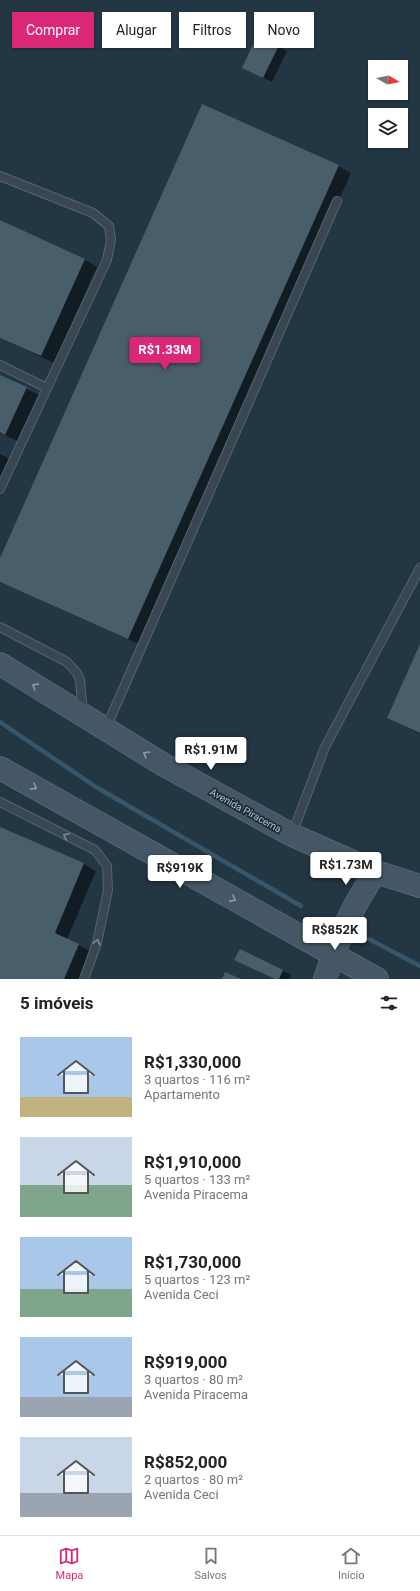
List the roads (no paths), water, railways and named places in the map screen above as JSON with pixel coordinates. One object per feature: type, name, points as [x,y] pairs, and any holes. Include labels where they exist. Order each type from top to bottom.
[{"type":"main road","name":"Avenida Piracema","points":[[0,664],[164,765],[292,835],[376,872],[420,886]]},
{"type":"main road","points":[[0,768],[333,956],[370,975]]},
{"type":"main road","points":[[325,979],[347,918],[362,891],[376,872]]},
{"type":"main road","points":[[347,918],[349,937],[353,952],[370,975]]},
{"type":"main road","points":[[341,979],[347,975],[370,975]]},
{"type":"lane","points":[[0,176],[93,213],[109,226],[111,240],[107,260],[0,489]]},
{"type":"lane","points":[[106,729],[337,201]]},
{"type":"lane","points":[[0,366],[47,388]]},
{"type":"lane","points":[[292,835],[325,747],[420,568]]},
{"type":"lane","points":[[0,627],[67,662],[77,673],[80,680],[83,715]]},
{"type":"lane","points":[[0,802],[95,850],[107,866],[108,890],[105,906],[97,943],[84,979]]},
{"type":"waterway","points":[[0,722],[96,787],[301,906]]},
{"type":"waterway","points":[[369,939],[420,966]]}]
